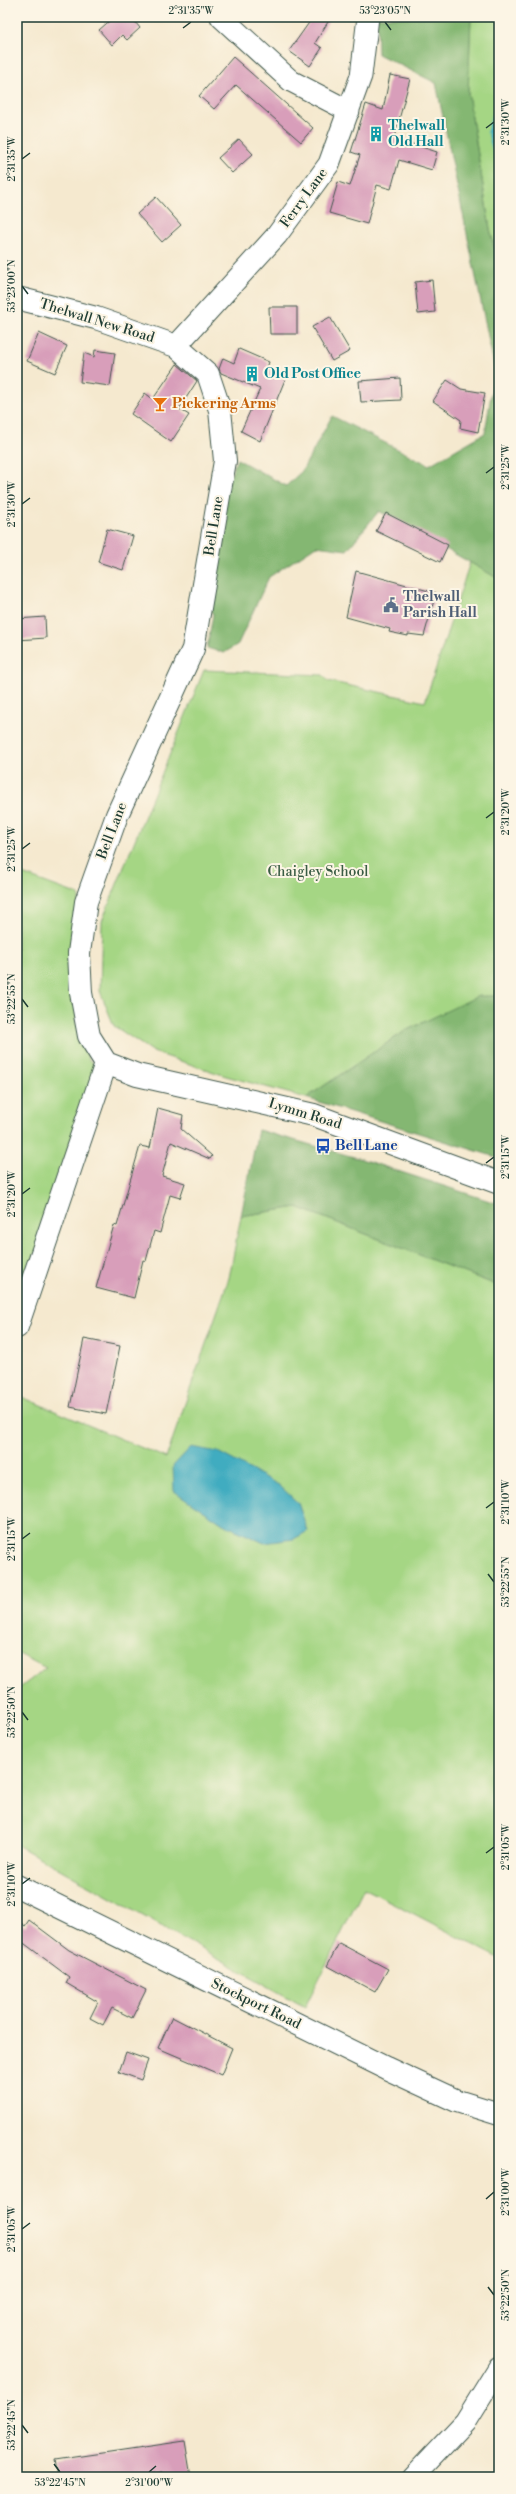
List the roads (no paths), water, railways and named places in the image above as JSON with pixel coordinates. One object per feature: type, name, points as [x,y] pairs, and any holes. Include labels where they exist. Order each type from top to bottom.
[{"type":"main road","name":"Thelwall New Road","points":[[17,298],[96,318],[176,346]]},
{"type":"main road","name":"Bell Lane","points":[[106,1063],[89,1036],[80,993],[79,953],[86,902],[117,815],[194,649],[225,461],[220,410],[208,374],[176,346]]},
{"type":"main road","name":"Lymm Road","points":[[106,1063],[137,1075],[314,1115],[499,1183]]},
{"type":"main road","points":[[17,1327],[106,1063]]},
{"type":"main road","name":"Stockport Road","points":[[17,1886],[386,2068],[457,2101],[499,2114]]},
{"type":"street","points":[[221,17],[291,81],[348,111]]},
{"type":"street","name":"Ferry Lane","points":[[176,346],[277,235],[300,206],[329,164],[361,76],[368,17]]},
{"type":"street","points":[[418,2472],[465,2422],[499,2367]]},
{"type":"water","points":[[191,1447],[218,1452],[279,1485],[298,1503],[308,1531],[294,1539],[264,1543],[223,1524],[174,1491],[173,1466]]},
{"type":"waterway","points":[[499,103],[490,131],[499,163]]},
{"type":"place","name":"Thelwall Old Hall","points":[[376,134]]},
{"type":"place","name":"Old Post Office","points":[[252,374]]},
{"type":"place","name":"Pickering Arms","points":[[160,404]]},
{"type":"place","name":"Thelwall Parish Hall","points":[[391,605]]},
{"type":"place","name":"Bell Lane","points":[[323,1146]]},
{"type":"park label","name":"Chaigley School","points":[[318,872]]}]
